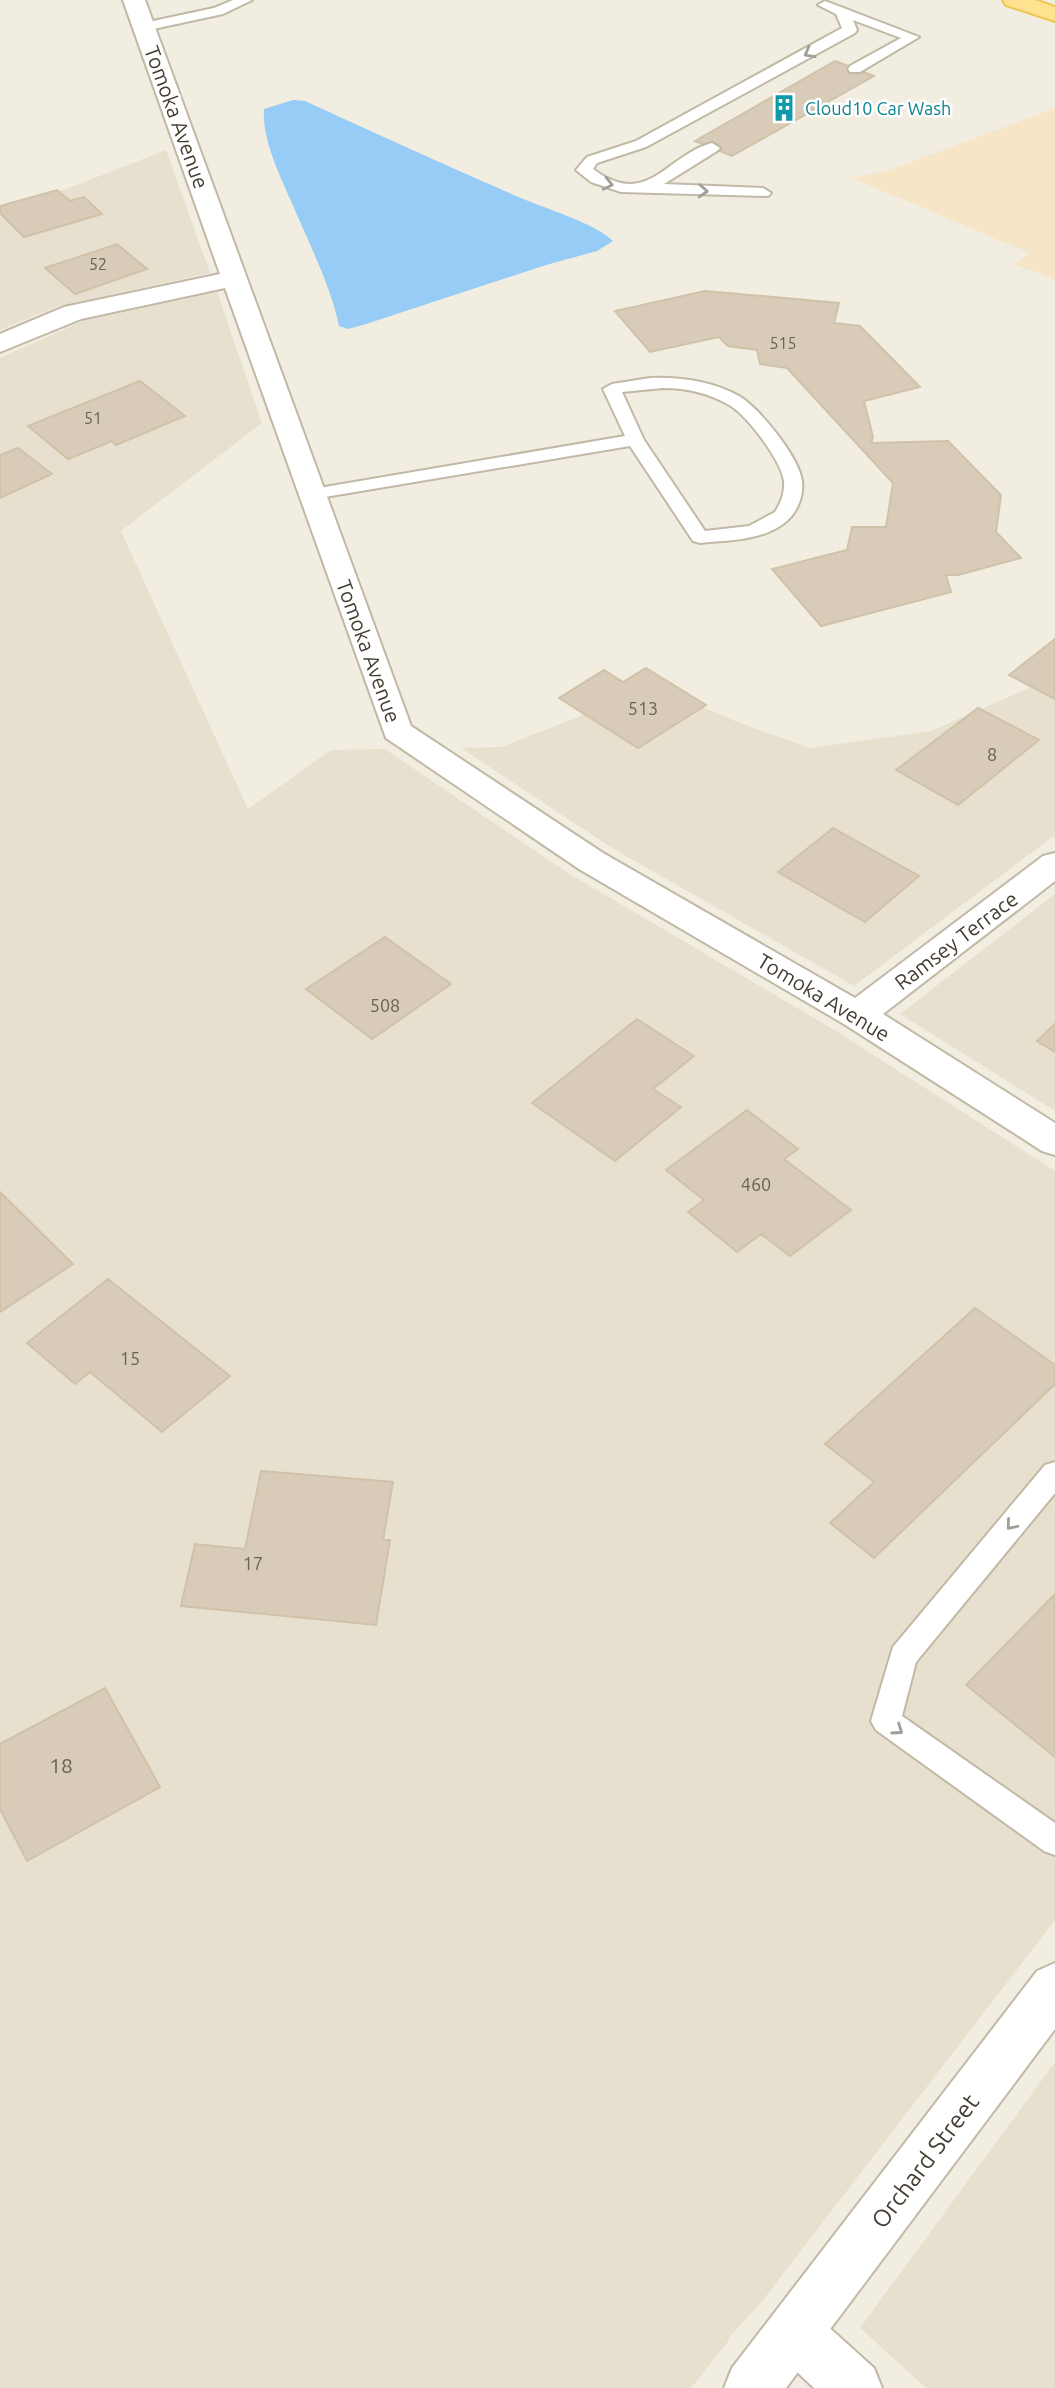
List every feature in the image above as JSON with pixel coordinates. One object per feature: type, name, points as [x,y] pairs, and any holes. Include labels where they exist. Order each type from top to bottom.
[{"type":"main road","points":[[1014,0],[1055,14]]},
{"type":"street","name":"Tomoka Avenue","points":[[139,14],[397,731],[590,861],[857,1015],[1055,1140]]},
{"type":"street","points":[[0,344],[73,313],[236,278]]},
{"type":"street","name":"Ramsey Terrace","points":[[857,1015],[1055,864]]},
{"type":"street","name":"Orchard Street","points":[[752,2388],[1055,1988]]},
{"type":"street","points":[[795,2333],[854,2388]]},
{"type":"lane","points":[[139,14],[218,11],[245,0]]},
{"type":"lane","points":[[828,4],[912,37],[855,69]]},
{"type":"lane","points":[[763,193],[619,187],[594,181],[584,170],[593,160],[641,144],[850,30],[828,4]]},
{"type":"lane","points":[[643,188],[712,148]]},
{"type":"lane","points":[[653,382],[712,391],[746,409],[776,449],[793,478],[790,505],[778,519],[756,530],[700,537],[635,440],[612,389],[653,382]]},
{"type":"lane","points":[[313,494],[635,440]]},
{"type":"lane","points":[[1055,1473],[903,1656],[886,1721],[1055,1841]]},
{"type":"shaded area","points":[[1055,108],[1055,280],[1014,264],[1029,253],[852,178],[890,170]]},
{"type":"shaded area","points":[[166,150],[210,273],[59,306],[0,330],[0,215]]},
{"type":"shaded area","points":[[217,292],[262,423],[121,531],[248,809],[331,750],[385,749],[568,873],[836,1031],[1055,1171],[1055,1920],[760,2304],[729,2337],[691,2388],[0,2388],[0,358],[83,321]]},
{"type":"shaded area","points":[[1055,677],[1055,835],[854,986],[612,848],[461,748],[501,747],[656,687],[735,721],[810,748],[931,731]]},
{"type":"shaded area","points":[[1055,894],[1055,1111],[900,1014]]},
{"type":"shaded area","points":[[1055,2062],[1055,2388],[926,2388],[860,2328]]},
{"type":"water","points":[[293,100],[305,101],[494,186],[583,222],[613,241],[597,251],[363,325],[348,329],[339,326],[325,279],[268,144],[264,109]]},
{"type":"building","name":"Cloud10 Car Wash","points":[[835,61],[874,76],[732,156],[695,141]]},
{"type":"building","points":[[57,190],[70,201],[84,197],[102,214],[24,237],[0,213],[0,206]]},
{"type":"building","points":[[117,244],[147,269],[75,294],[45,268]]},
{"type":"building","points":[[705,291],[839,303],[834,323],[860,326],[920,387],[864,401],[873,437],[871,443],[948,441],[1001,495],[996,532],[1021,558],[958,575],[946,575],[951,592],[821,626],[772,569],[847,550],[852,527],[886,527],[893,483],[787,368],[760,364],[757,350],[728,346],[719,337],[650,352],[615,311]]},
{"type":"building","points":[[140,381],[185,416],[116,445],[112,441],[68,459],[28,426]]},
{"type":"building","points":[[18,448],[52,474],[0,498],[0,455]]},
{"type":"building","points":[[1055,639],[1055,699],[1009,675]]},
{"type":"building","points":[[646,668],[706,705],[638,748],[559,698],[604,670],[623,682]]},
{"type":"building","points":[[978,708],[1039,740],[958,805],[896,770]]},
{"type":"building","points":[[833,828],[919,876],[865,922],[778,872]]},
{"type":"building","points":[[385,937],[451,984],[372,1039],[306,989]]},
{"type":"building","points":[[637,1019],[694,1056],[653,1089],[681,1107],[615,1161],[532,1103]]},
{"type":"building","points":[[1055,1024],[1055,1052],[1037,1041]]},
{"type":"building","points":[[747,1110],[798,1149],[784,1159],[851,1210],[790,1256],[761,1234],[737,1252],[688,1212],[704,1200],[666,1170]]},
{"type":"building","points":[[0,1192],[73,1264],[0,1312]]},
{"type":"building","points":[[108,1279],[230,1376],[162,1432],[90,1372],[75,1384],[27,1343]]},
{"type":"building","points":[[975,1308],[1055,1365],[1055,1384],[874,1558],[830,1523],[874,1482],[825,1444]]},
{"type":"building","points":[[261,1471],[393,1482],[383,1540],[390,1540],[376,1625],[181,1606],[195,1544],[245,1549]]},
{"type":"building","points":[[1055,1594],[1055,1757],[966,1685]]},
{"type":"building","points":[[105,1688],[160,1787],[27,1861],[0,1809],[0,1744]]},
{"type":"place","name":"Cloud10 Car Wash","points":[[784,108]]}]
